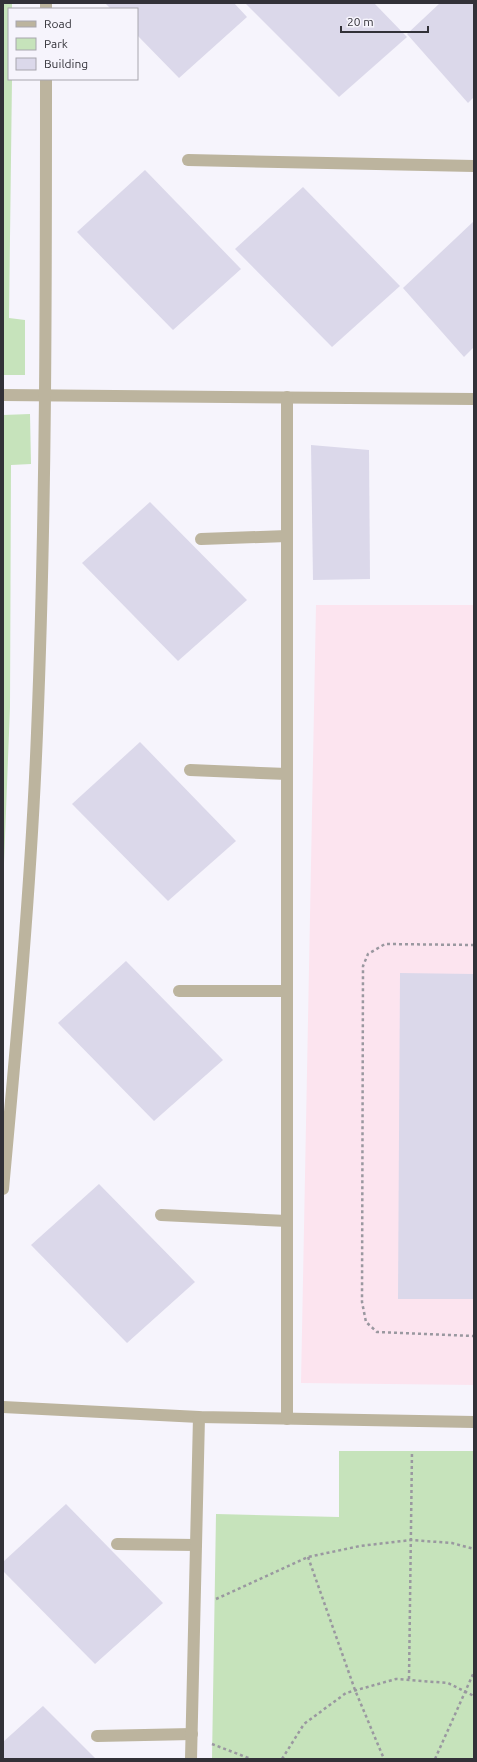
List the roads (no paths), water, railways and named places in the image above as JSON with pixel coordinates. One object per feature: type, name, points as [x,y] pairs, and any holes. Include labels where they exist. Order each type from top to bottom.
[{"type":"street","points":[[3,1189],[26,938],[36,756],[45,395],[46,80]]},
{"type":"street","points":[[188,160],[474,166]]},
{"type":"street","points":[[3,395],[474,399]]},
{"type":"street","points":[[287,397],[287,1419]]},
{"type":"street","points":[[201,539],[287,536]]},
{"type":"street","points":[[190,770],[287,774]]},
{"type":"street","points":[[179,991],[287,991]]},
{"type":"street","points":[[162,1216],[287,1221]]},
{"type":"street","points":[[3,1407],[199,1417],[474,1422]]},
{"type":"street","points":[[191,1759],[199,1417]]},
{"type":"street","points":[[117,1544],[196,1545]]},
{"type":"street","points":[[97,1736],[192,1734]]}]
